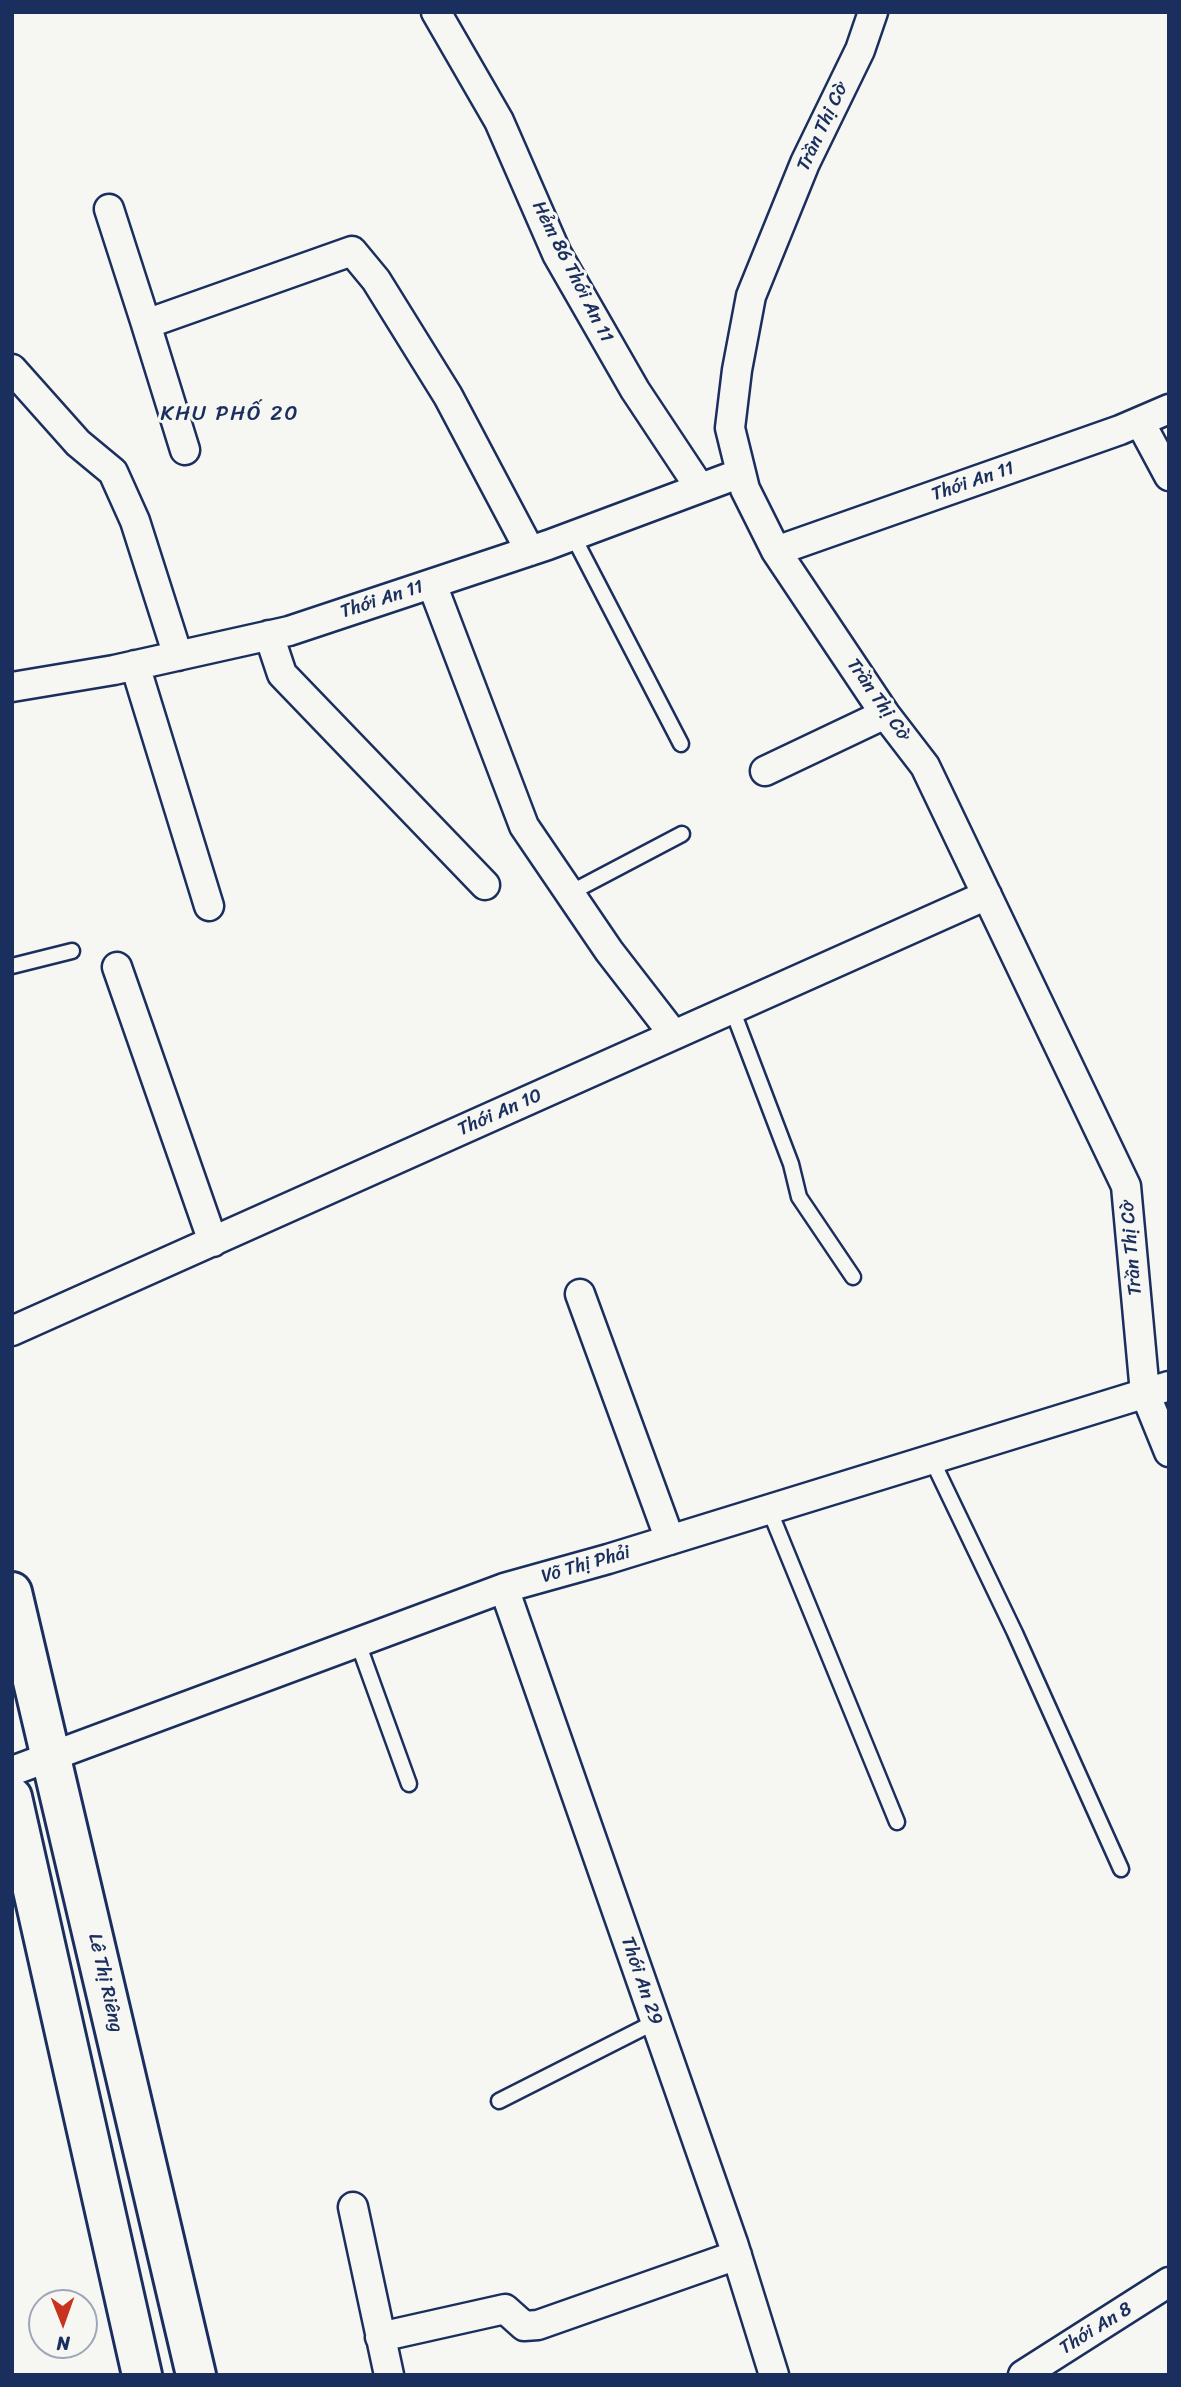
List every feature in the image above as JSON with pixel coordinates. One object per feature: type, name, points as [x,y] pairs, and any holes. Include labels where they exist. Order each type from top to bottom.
[{"type":"street","name":"Hẻm 86 Thới An 11","points":[[436,12],[499,121],[557,254],[635,390],[700,488]]},
{"type":"street","name":"Trần Thị Cờ","points":[[873,12],[860,50],[806,163],[751,296],[737,370],[730,428],[745,489],[776,551],[885,713],[925,766],[1126,1186],[1169,1452]]},
{"type":"street","points":[[108,209],[185,450]]},
{"type":"street","points":[[146,324],[352,251],[376,281],[448,397],[530,551]]},
{"type":"street","points":[[12,369],[78,443],[113,472],[135,521],[178,656]]},
{"type":"street","name":"Thới An 11","points":[[776,551],[1140,422],[1169,409]]},
{"type":"street","points":[[1140,422],[1169,477]]},
{"type":"street","name":"Thới An 11","points":[[12,687],[135,665],[289,631],[573,536],[741,473]]},
{"type":"street","points":[[432,584],[524,826],[610,951],[674,1035]]},
{"type":"street","points":[[269,635],[282,674],[485,885]]},
{"type":"street","points":[[135,665],[209,906]]},
{"type":"street","points":[[765,771],[885,713]]},
{"type":"street","name":"Thới An 10","points":[[12,1331],[987,895]]},
{"type":"street","points":[[117,967],[213,1242]]},
{"type":"street","points":[[580,1294],[670,1540]]},
{"type":"street","name":"Võ Thị Phải","points":[[12,1771],[504,1588],[670,1540],[1157,1389]]},
{"type":"street","name":"Thới An 29","points":[[504,1588],[737,2255],[774,2375]]},
{"type":"street","name":"Lê Thị Riêng","points":[[12,1592],[195,2375]]},
{"type":"street","points":[[12,1797],[142,2375]]},
{"type":"street","points":[[353,2207],[388,2375]]},
{"type":"street","points":[[380,2337],[505,2309],[524,2326],[538,2325],[737,2255]]},
{"type":"street","name":"Thới An 8","points":[[1023,2375],[1167,2288]]},
{"type":"lane","points":[[573,536],[681,744]]},
{"type":"lane","points":[[570,893],[682,834]]},
{"type":"lane","points":[[12,966],[72,951]]},
{"type":"lane","points":[[732,1009],[792,1164],[799,1197],[853,1277]]},
{"type":"lane","points":[[932,1460],[1015,1633],[1121,1869]]},
{"type":"lane","points":[[769,1509],[897,1822]]},
{"type":"lane","points":[[358,1643],[409,1784]]},
{"type":"lane","points":[[499,2101],[656,2022]]},
{"type":"district","name":"KHU PHỐ 20","points":[[230,415]]}]
